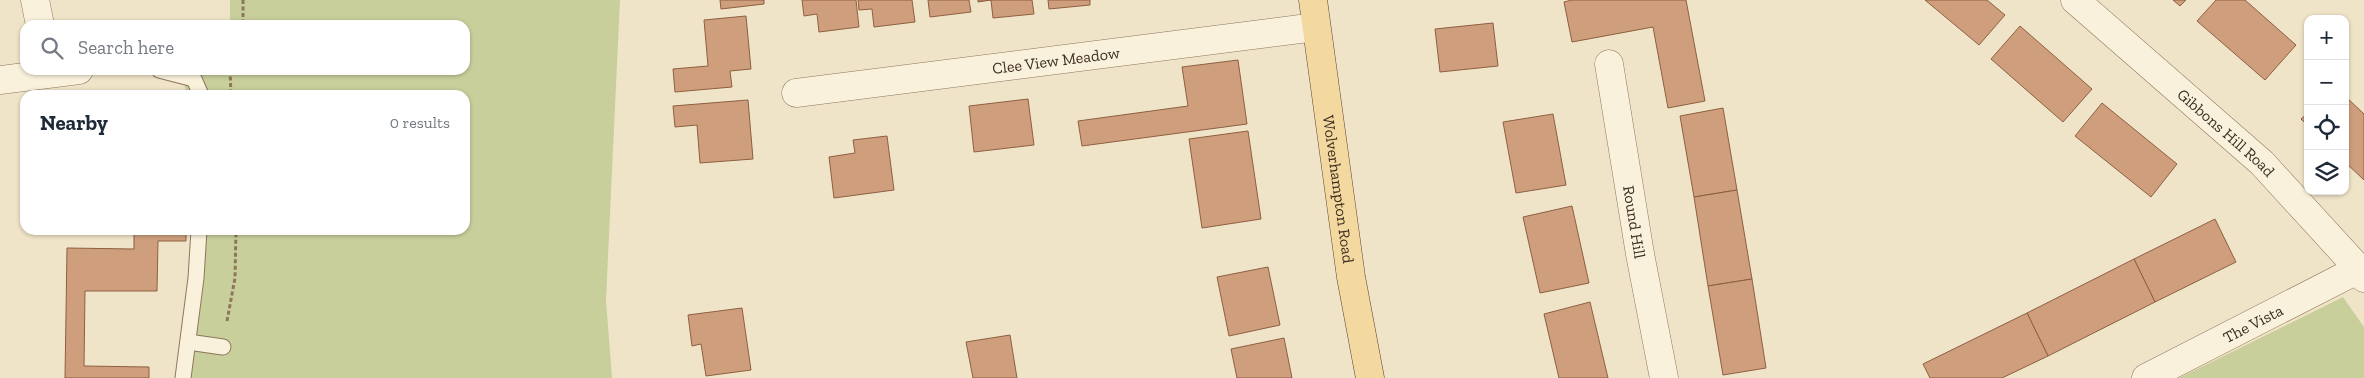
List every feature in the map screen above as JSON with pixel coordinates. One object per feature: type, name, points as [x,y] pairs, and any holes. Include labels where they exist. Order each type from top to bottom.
[{"type":"main road","name":"Wolverhampton Road","points":[[1313,0],[1351,277],[1370,378]]},
{"type":"street","points":[[35,0],[39,20]]},
{"type":"street","name":"Gibbons Hill Road","points":[[2075,0],[2262,163],[2361,273]]},
{"type":"street","name":"Clee View Meadow","points":[[796,93],[1316,27]]},
{"type":"street","name":"Round Hill","points":[[1609,64],[1640,254],[1664,378]]},
{"type":"street","points":[[0,80],[30,75]]},
{"type":"street","name":"The Vista","points":[[2146,378],[2361,273]]},
{"type":"lane","points":[[178,75],[194,79],[199,90]]},
{"type":"lane","points":[[183,378],[196,278],[198,235]]},
{"type":"lane","points":[[188,342],[223,348]]},
{"type":"path","points":[[243,0],[243,20]]},
{"type":"path","points":[[230,75],[231,90]]},
{"type":"path","points":[[223,348],[235,278],[236,235]]},
{"type":"green space","points":[[230,0],[620,0],[606,300],[612,378],[176,378],[189,285],[193,235],[470,235],[470,90],[185,90],[183,75],[470,75],[470,20],[230,20]]},
{"type":"green space","points":[[2343,297],[2364,327],[2364,378],[2179,378]]},
{"type":"building","points":[[720,0],[764,0],[764,4],[721,9]]},
{"type":"building","points":[[802,0],[856,0],[859,27],[819,32],[817,14],[804,16]]},
{"type":"building","points":[[858,0],[912,0],[915,22],[874,27],[872,9],[859,10]]},
{"type":"building","points":[[928,0],[969,0],[971,12],[930,17]]},
{"type":"building","points":[[991,0],[1032,0],[1034,14],[993,18]]},
{"type":"building","points":[[1048,0],[1090,0],[1090,5],[1049,9]]},
{"type":"building","points":[[1572,0],[1686,0],[1705,101],[1668,108],[1653,27],[1572,42],[1564,2]]},
{"type":"building","points":[[1925,0],[1987,0],[2005,15],[1979,45]]},
{"type":"building","points":[[2173,0],[2186,0],[2180,6]]},
{"type":"building","points":[[2216,0],[2245,0],[2296,45],[2265,80],[2197,21]]},
{"type":"building","points":[[746,16],[751,69],[730,71],[732,87],[675,92],[673,69],[708,66],[704,20]]},
{"type":"building","points":[[1493,23],[1498,66],[1440,72],[1435,29]]},
{"type":"building","points":[[2020,26],[2092,89],[2063,122],[1991,59]]},
{"type":"building","points":[[1238,60],[1247,124],[1082,146],[1078,121],[1188,106],[1182,67]]},
{"type":"building","points":[[1028,99],[1034,145],[974,152],[969,106]]},
{"type":"building","points":[[748,100],[753,159],[700,163],[697,125],[675,127],[673,106]]},
{"type":"building","points":[[2349,100],[2364,114],[2364,180],[2349,166]]},
{"type":"building","points":[[2102,103],[2177,164],[2151,197],[2075,136]]},
{"type":"building","points":[[1723,108],[1737,190],[1694,197],[1680,116]]},
{"type":"building","points":[[1553,114],[1566,185],[1516,193],[1503,122]]},
{"type":"building","points":[[1248,131],[1261,219],[1202,228],[1189,139]]},
{"type":"building","points":[[887,136],[894,190],[834,198],[829,157],[855,153],[853,140]]},
{"type":"building","points":[[1737,190],[1752,279],[1708,286],[1694,197]]},
{"type":"building","points":[[1572,206],[1589,283],[1540,293],[1523,217]]},
{"type":"building","points":[[2215,219],[2236,262],[2155,302],[2134,259]]},
{"type":"building","points":[[134,235],[186,235],[186,241],[158,241],[157,291],[85,291],[84,366],[149,367],[149,378],[65,378],[67,248],[134,249]]},
{"type":"building","points":[[2134,259],[2155,302],[2048,356],[2027,313]]},
{"type":"building","points":[[1268,267],[1280,325],[1229,336],[1217,277]]},
{"type":"building","points":[[1752,279],[1766,368],[1723,375],[1708,286]]},
{"type":"building","points":[[1590,302],[1608,378],[1559,378],[1544,314]]},
{"type":"building","points":[[742,308],[751,370],[706,376],[701,344],[692,346],[688,315]]},
{"type":"building","points":[[2027,313],[2048,356],[2002,378],[1930,378],[1923,364]]},
{"type":"building","points":[[1010,335],[1017,378],[973,378],[966,342]]},
{"type":"building","points":[[1284,338],[1292,378],[1237,378],[1231,349]]}]
